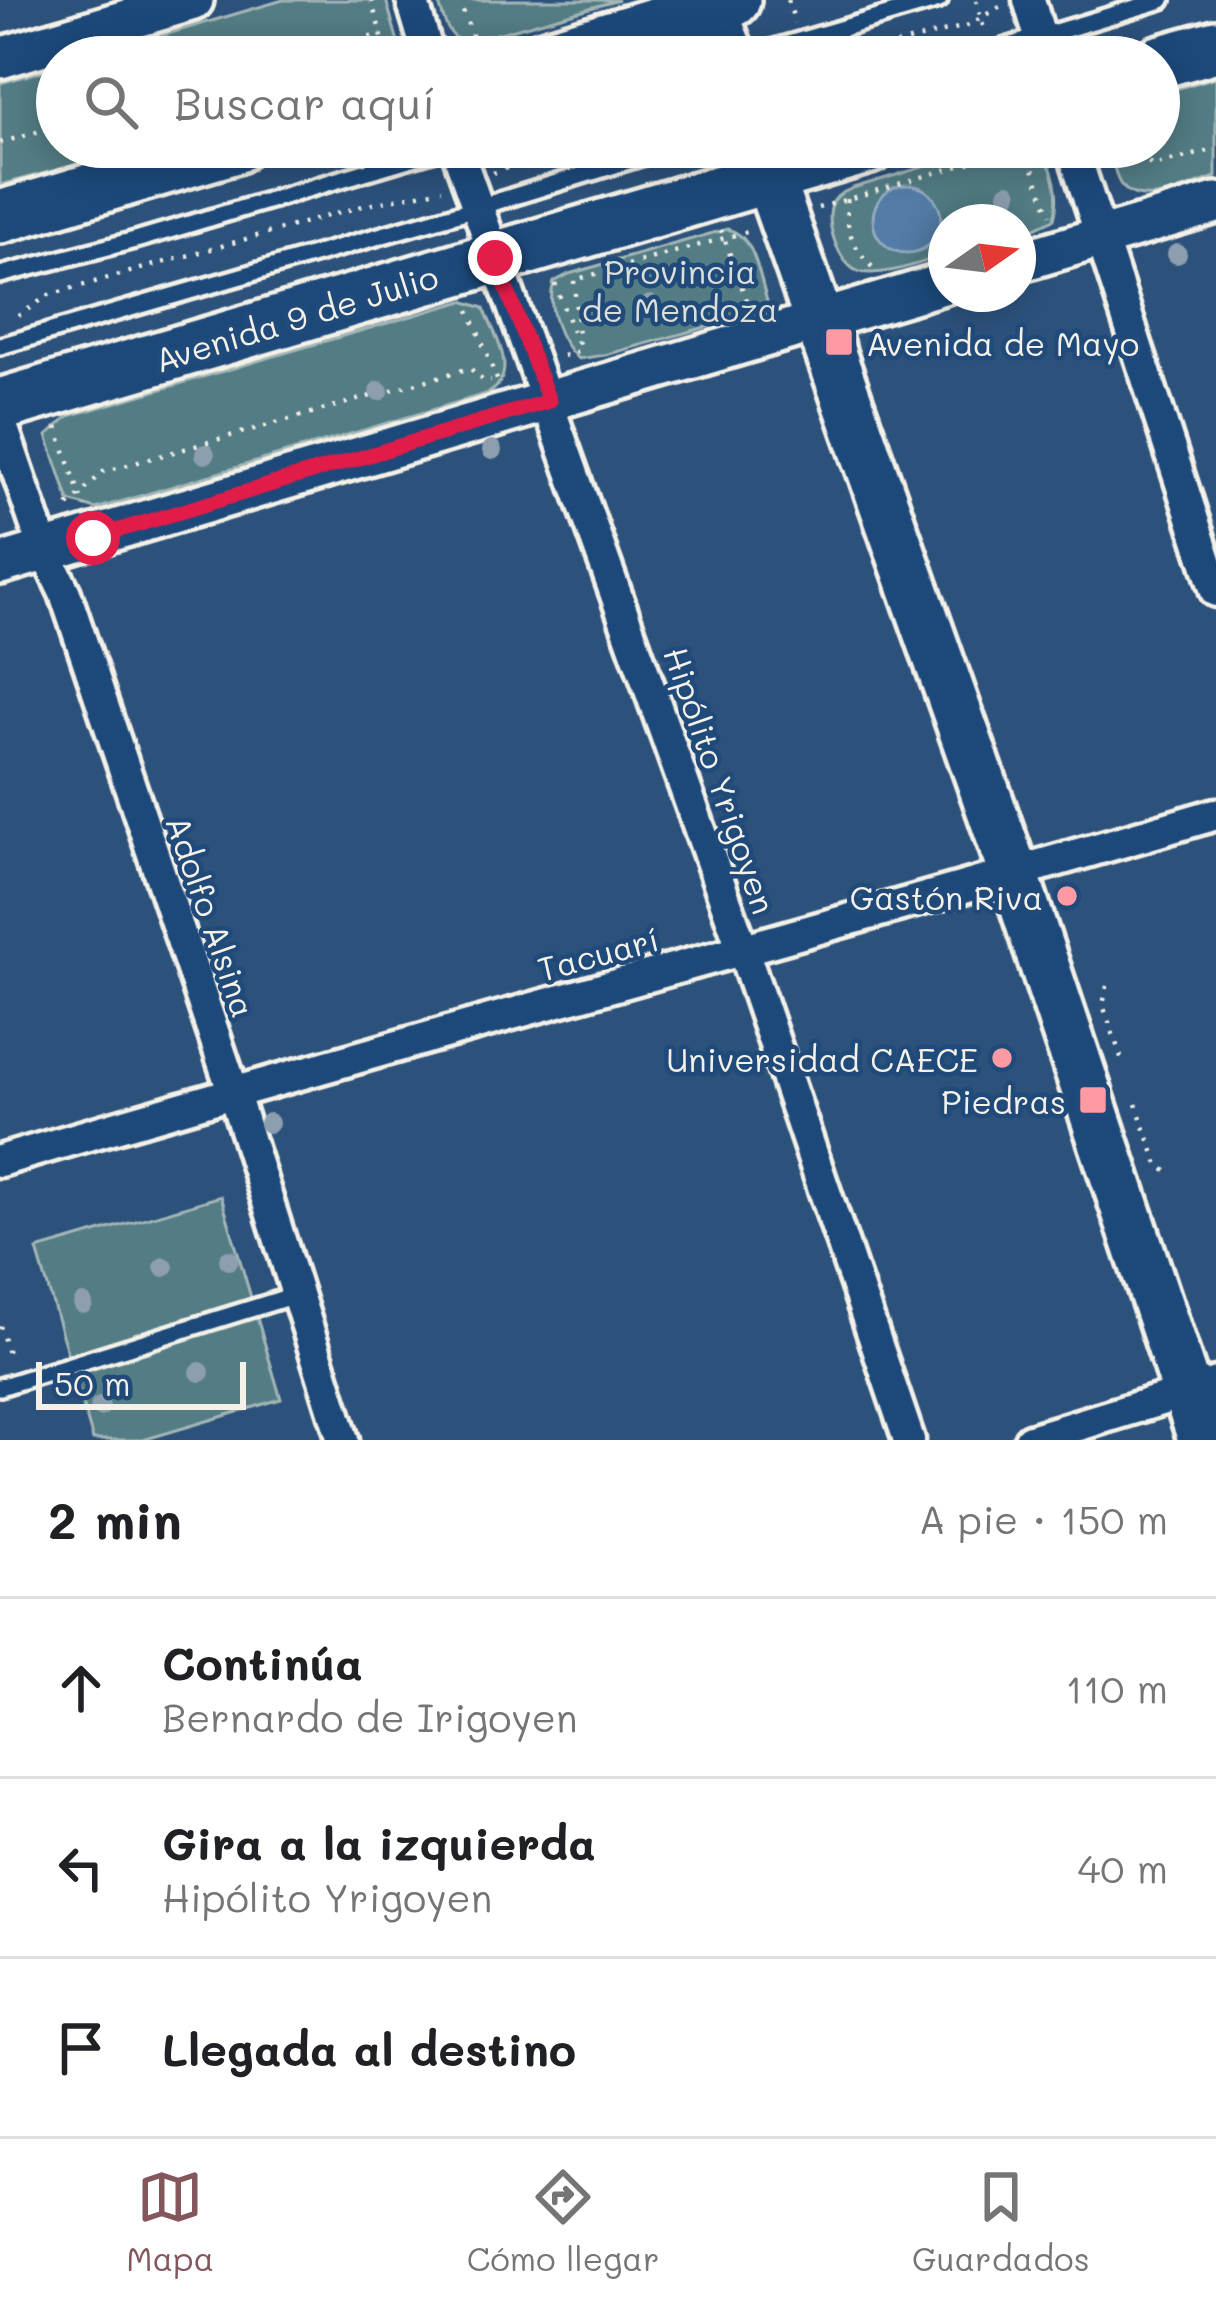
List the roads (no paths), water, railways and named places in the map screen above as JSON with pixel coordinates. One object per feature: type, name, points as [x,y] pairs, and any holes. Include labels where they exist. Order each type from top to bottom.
[{"type":"highway","points":[[610,36],[718,2]]},
{"type":"highway","points":[[1180,56],[1216,46]]},
{"type":"highway","points":[[0,217],[164,168]]},
{"type":"highway","name":"Avenida 9 de Julio","points":[[0,405],[698,198],[751,168]]},
{"type":"main road","points":[[718,2],[726,36]]},
{"type":"main road","points":[[764,168],[1201,1388],[1203,1440]]},
{"type":"street","points":[[73,36],[193,0]]},
{"type":"street","points":[[412,0],[423,36]]},
{"type":"street","points":[[1025,0],[1039,36]]},
{"type":"street","points":[[0,58],[36,47]]},
{"type":"street","name":"Hipólito Yrigoyen","points":[[461,168],[549,401],[909,1440]]},
{"type":"street","points":[[1079,168],[1216,591]]},
{"type":"street","points":[[1036,257],[1216,203]]},
{"type":"street","points":[[0,564],[928,288]]},
{"type":"street","name":"Adolfo Alsina","points":[[0,420],[64,593],[233,1091],[343,1440]]},
{"type":"street","name":"Tacuarí","points":[[0,1161],[1216,814]]},
{"type":"street","points":[[1030,1440],[1201,1388]]},
{"type":"lane","points":[[816,36],[939,0]]},
{"type":"lane","points":[[1071,36],[1162,0]]},
{"type":"lane","points":[[0,275],[381,168]]},
{"type":"lane","points":[[0,346],[472,195],[585,168]]},
{"type":"lane","points":[[9,1385],[298,1294]]},
{"type":"water","points":[[907,185],[931,195],[938,204],[928,204],[928,245],[907,253],[883,243],[873,219],[883,195]]},
{"type":"place","name":"Avenida de Mayo","points":[[839,342]]},
{"type":"place","name":"Gastón Riva","points":[[1067,896]]},
{"type":"place","name":"Universidad CAECE","points":[[1002,1058]]},
{"type":"place","name":"Piedras","points":[[1093,1100]]},
{"type":"park label","name":"Provincia de Mendoza","points":[[680,289]]}]
